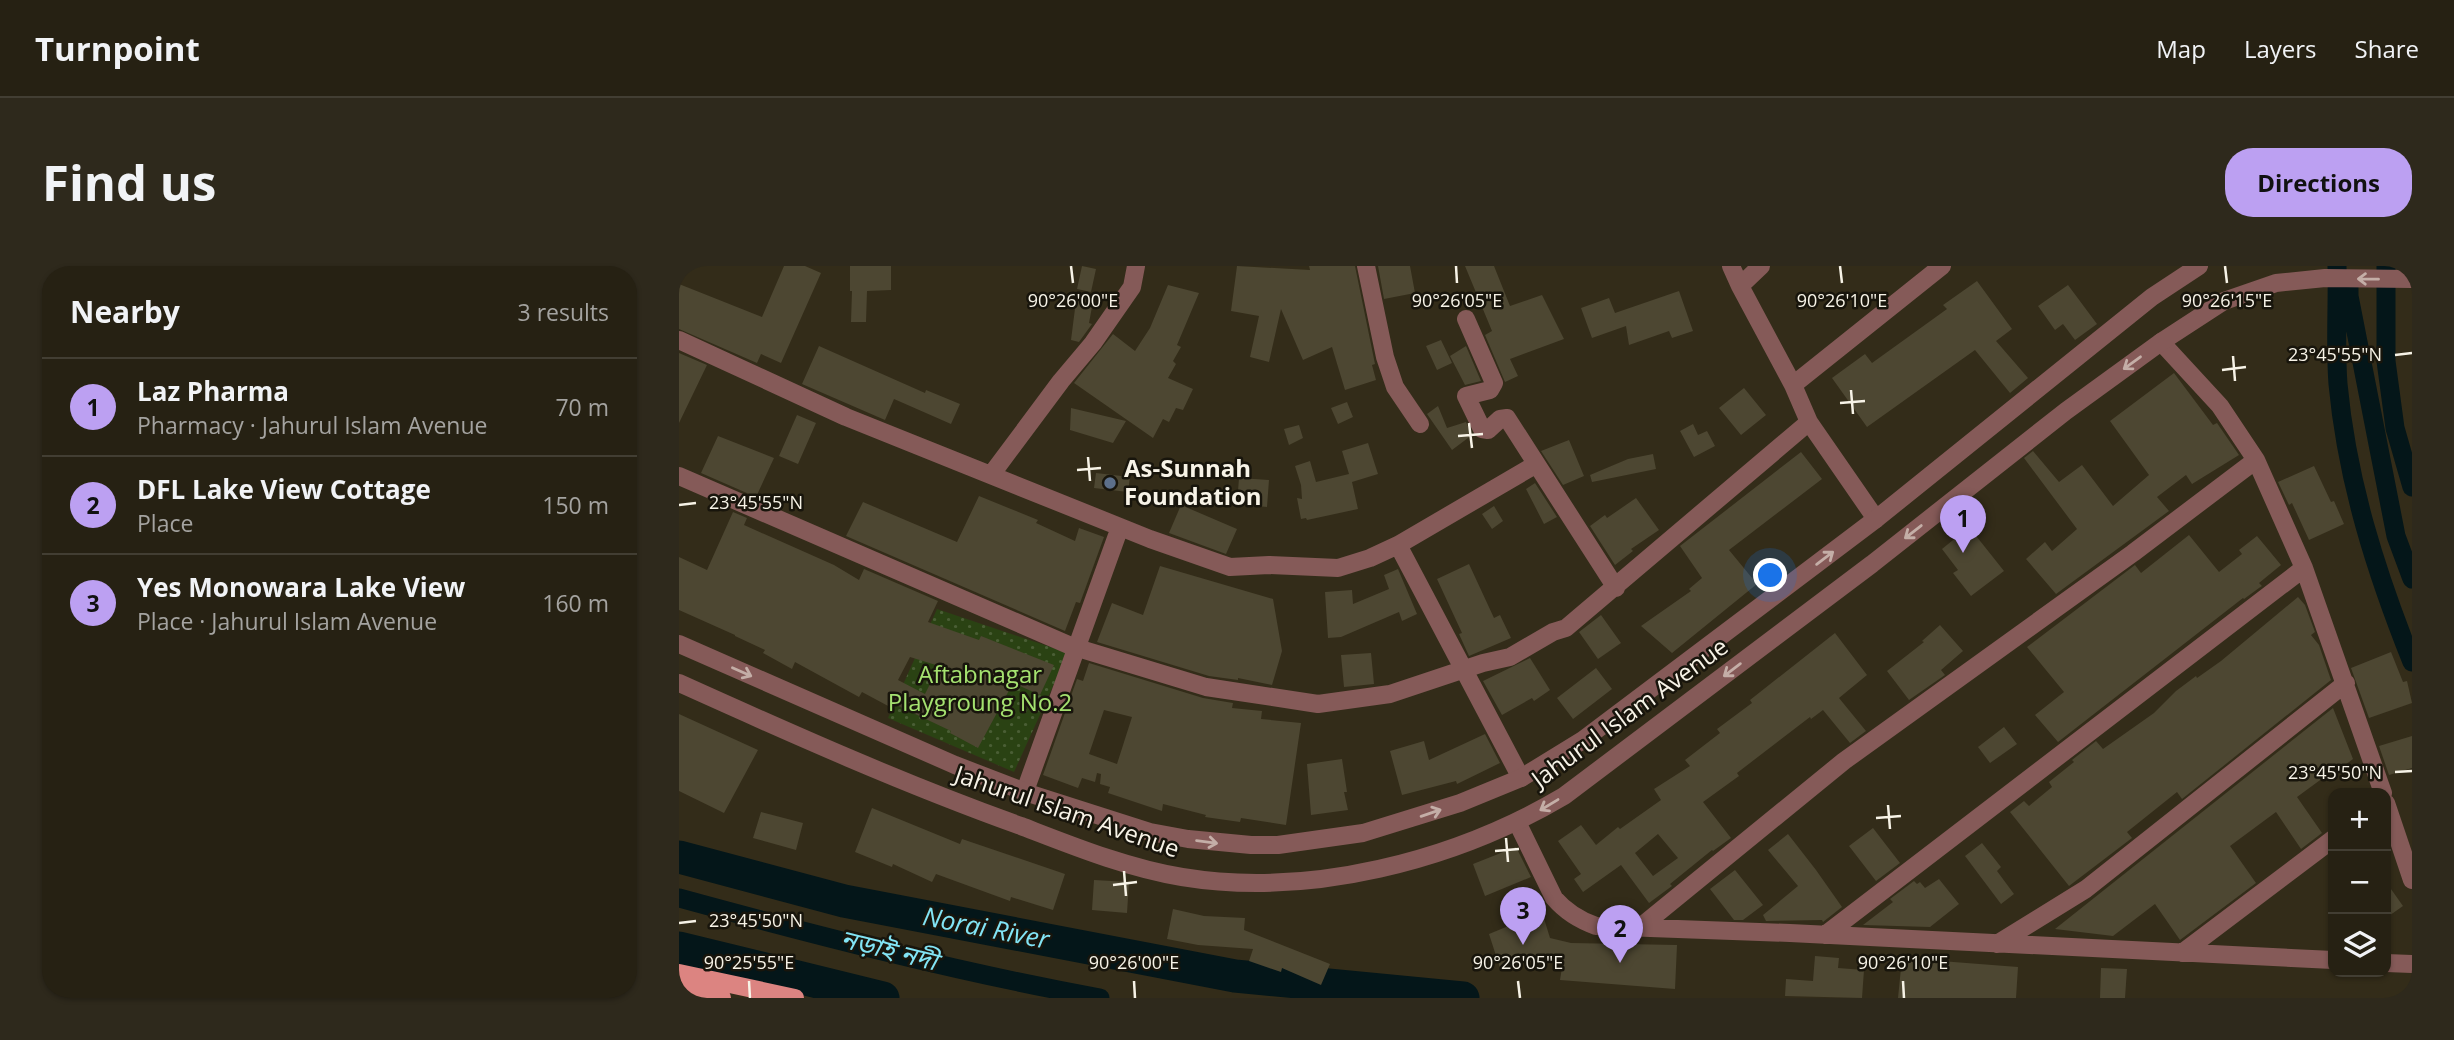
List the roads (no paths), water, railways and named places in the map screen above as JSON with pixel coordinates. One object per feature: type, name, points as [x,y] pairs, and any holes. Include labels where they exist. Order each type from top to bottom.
[{"type":"main road","points":[[679,973],[795,998]]},
{"type":"main road","points":[[679,989],[722,998]]},
{"type":"street","points":[[991,475],[1117,309],[1132,287],[1136,266]]},
{"type":"street","points":[[1367,266],[1385,357],[1395,387],[1420,424]]},
{"type":"street","points":[[1731,266],[1793,385],[1809,422],[1876,519]]},
{"type":"street","points":[[1740,286],[1761,266]]},
{"type":"street","points":[[1793,385],[1942,266]]},
{"type":"street","name":"Jahurul Islam Avenue","points":[[679,644],[955,765],[1150,832],[1218,843],[1278,845],[1363,833],[1460,803],[1521,778],[1583,740],[1876,519],[2153,297],[2199,266]]},
{"type":"street","name":"Jahurul Islam Avenue","points":[[679,683],[859,764],[1085,850],[1148,870],[1183,877],[1290,883],[1415,858],[1517,822],[1564,796],[1872,564],[2066,411],[2161,342],[2236,295],[2276,283],[2325,278],[2412,279]]},
{"type":"street","points":[[1465,319],[1494,383],[1490,390],[1466,396],[1482,429],[1486,431],[1500,419],[1507,418],[1616,588]]},
{"type":"street","points":[[679,340],[846,417],[1120,527],[1230,567],[1269,565],[1338,568],[1370,558],[1398,545],[1535,465]]},
{"type":"street","points":[[2161,342],[2220,406],[2256,460],[2304,568],[2381,788]]},
{"type":"street","points":[[679,476],[1077,648],[1206,687],[1318,704],[1390,694],[1483,663],[1510,657],[1553,632],[1566,628],[1809,422]]},
{"type":"street","points":[[1638,929],[1844,761],[2133,553],[2256,460]]},
{"type":"street","points":[[1025,791],[1120,527]]},
{"type":"street","points":[[1398,545],[1521,778]]},
{"type":"street","points":[[1825,935],[2304,568]]},
{"type":"street","points":[[1997,944],[2086,889],[2346,683]]},
{"type":"street","points":[[2391,818],[2412,880]]},
{"type":"street","points":[[1517,822],[1563,909],[1596,926],[2328,960]]},
{"type":"street","points":[[2182,953],[2328,843]]},
{"type":"street","points":[[2391,963],[2412,964]]},
{"type":"waterway","points":[[2337,266],[2338,384],[2348,456],[2375,560],[2412,662]]},
{"type":"waterway","points":[[2386,266],[2386,361],[2395,428],[2412,487]]},
{"type":"waterway","points":[[2349,281],[2349,296],[2396,536],[2412,579]]},
{"type":"waterway","name":"Norai River","points":[[679,857],[844,901],[1235,976],[1463,998]]},
{"type":"waterway","name":"নড়াই নদী","points":[[679,898],[888,952],[1100,998]]},
{"type":"waterway","name":"Norai River","points":[[679,948],[883,998]]},
{"type":"place","name":"As-Sunnah Foundation","points":[[1110,483]]},
{"type":"place","name":"Laz Pharma","points":[[1963,553]]},
{"type":"place","name":"Yes Monowara Lake View","points":[[1523,945]]},
{"type":"place","name":"DFL Lake View Cottage","points":[[1620,963]]},
{"type":"park label","name":"Aftabnagar Playgroung No.2","points":[[980,689]]}]
